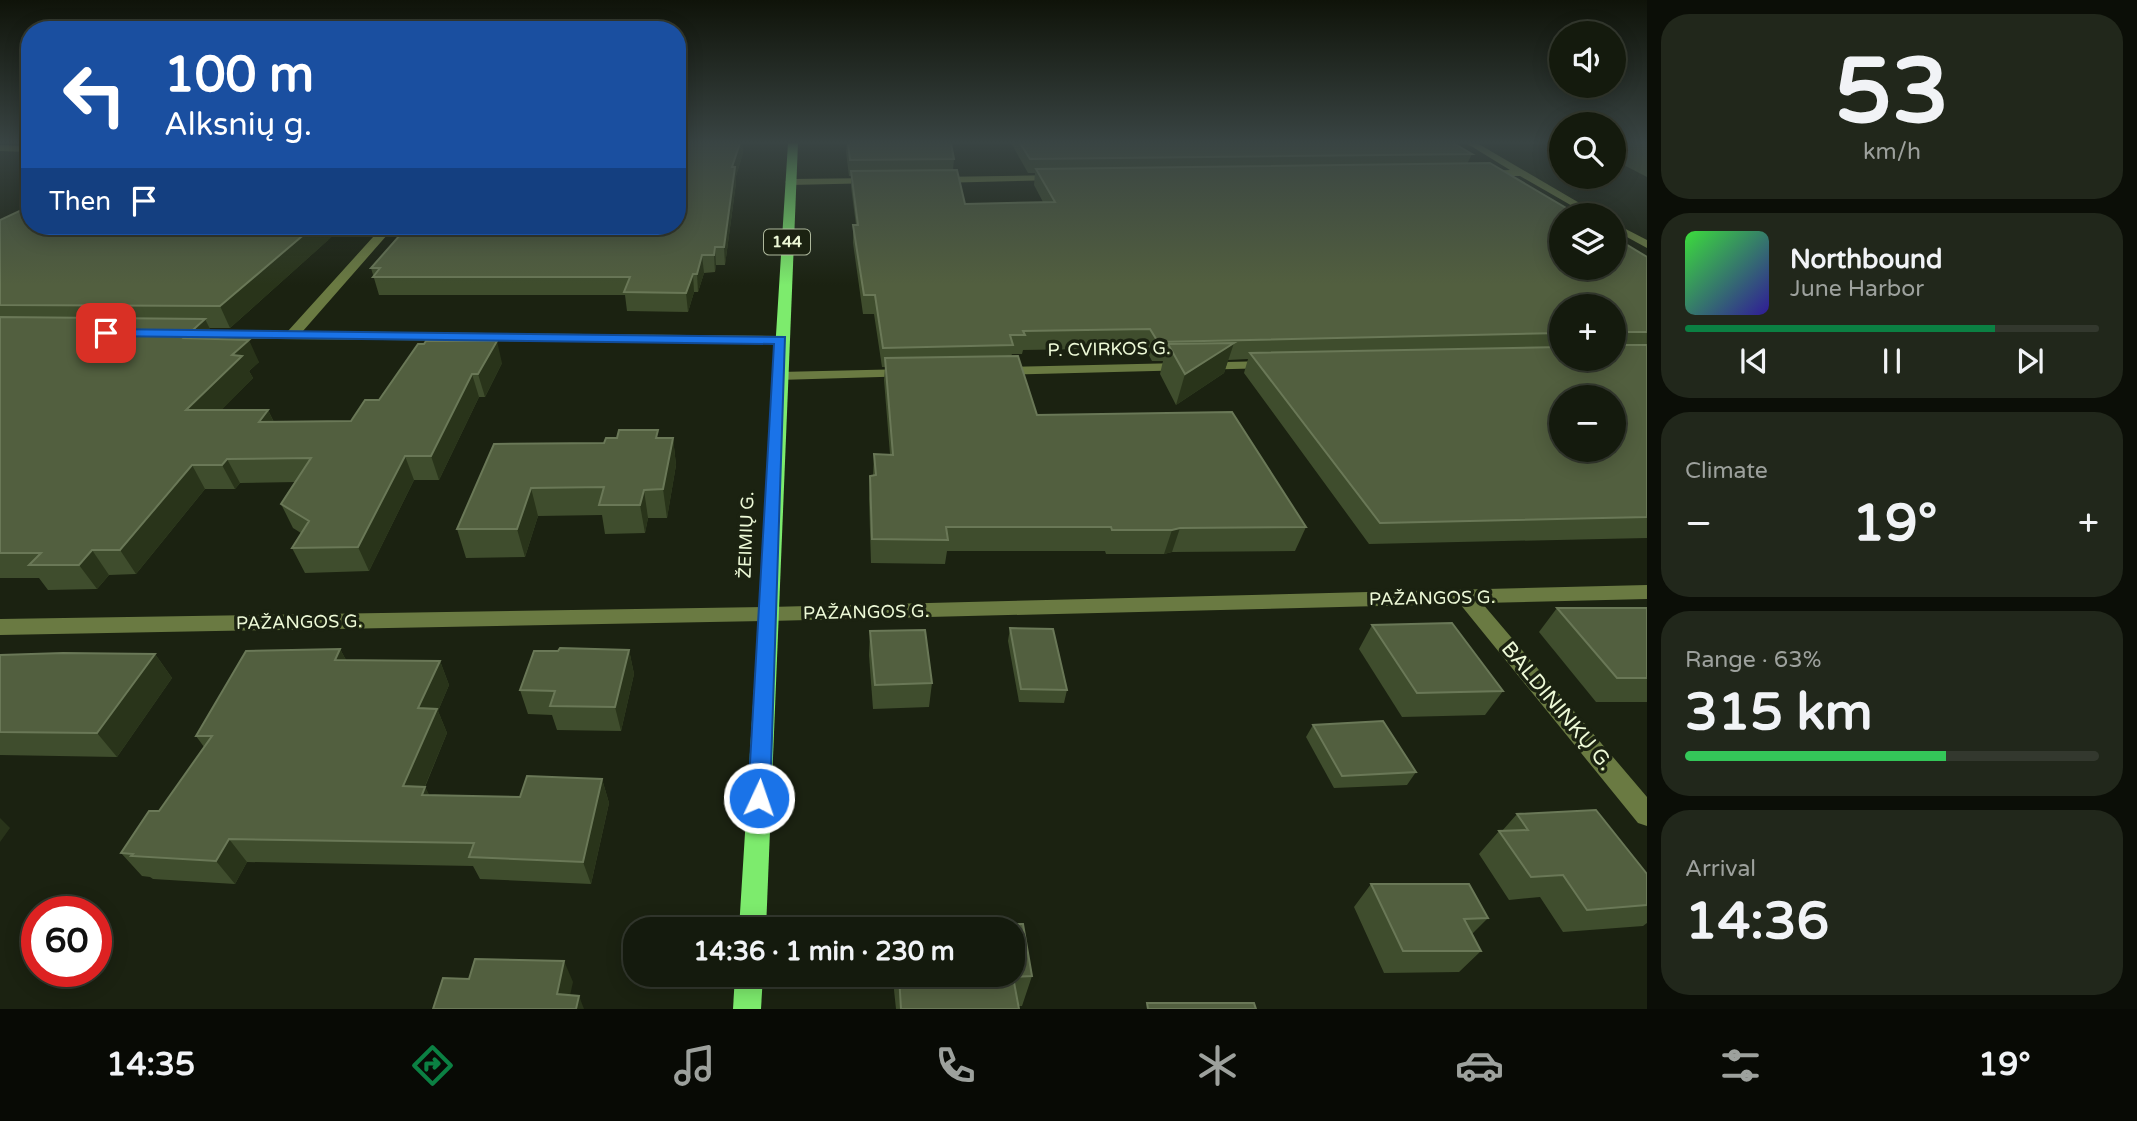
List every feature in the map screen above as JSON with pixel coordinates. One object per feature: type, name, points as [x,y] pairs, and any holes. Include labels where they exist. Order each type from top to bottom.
[{"type":"main road","name":"ŽEIMIŲ G.","points":[[753,917],[789,190]]},
{"type":"main road","points":[[747,1009],[748,987]]},
{"type":"street","points":[[1552,190],[1574,203]]},
{"type":"street","points":[[1626,233],[1647,245]]},
{"type":"street","points":[[291,335],[381,235]]},
{"type":"street","points":[[180,334],[780,340]]},
{"type":"street","name":"P. CVIRKOS G.","points":[[986,371],[1289,365]]},
{"type":"street","points":[[779,376],[930,372]]},
{"type":"street","name":"PAŽANGOS G.","points":[[0,627],[769,614],[1647,592]]},
{"type":"street","name":"BALDININKŲ G.","points":[[1466,597],[1647,815]]},
{"type":"building","points":[[686,190],[732,190],[724,247],[715,247],[714,255],[702,255],[697,274],[693,274],[686,293],[624,292],[630,277],[373,277],[380,268],[371,268],[400,235],[686,235]]},
{"type":"building","points":[[853,190],[962,190],[965,204],[1055,202],[1048,190],[1536,190],[1558,203],[1549,203],[1549,280],[1626,280],[1626,244],[1647,257],[1647,332],[1626,332],[1626,294],[1549,294],[1549,333],[1158,342],[1150,329],[1023,331],[1025,335],[1010,335],[1013,345],[883,348],[875,295],[864,295],[853,225],[858,225]]},
{"type":"building","points":[[21,210],[21,235],[303,235],[220,306],[0,305],[0,220]]},
{"type":"building","points":[[0,317],[205,319],[184,338],[249,340],[232,355],[242,356],[186,410],[268,410],[259,422],[351,421],[365,400],[379,400],[418,344],[424,344],[426,341],[497,341],[478,374],[472,374],[431,456],[405,456],[358,547],[292,548],[309,521],[281,504],[311,458],[227,459],[222,465],[192,465],[120,550],[92,550],[79,565],[29,565],[41,553],[0,553]]},
{"type":"building","points":[[1234,343],[1185,374],[1168,344]]},
{"type":"building","points":[[1626,345],[1647,345],[1647,517],[1380,523],[1250,353],[1549,347],[1549,371],[1626,371]]},
{"type":"building","points":[[1018,356],[1037,415],[1232,412],[1306,527],[1112,530],[1111,527],[946,527],[948,540],[872,539],[870,476],[876,475],[874,454],[893,455],[885,358]]},
{"type":"building","points":[[619,430],[658,430],[656,438],[673,438],[663,489],[644,490],[640,505],[599,505],[604,487],[531,488],[517,529],[457,529],[494,444],[604,443],[606,438],[617,438]]},
{"type":"building","points":[[1557,608],[1647,608],[1647,678],[1617,678]]},
{"type":"building","points":[[1452,623],[1503,691],[1417,693],[1372,625]]},
{"type":"building","points":[[1010,628],[1053,629],[1067,690],[1021,689]]},
{"type":"building","points":[[925,630],[932,683],[875,685],[870,631]]},
{"type":"building","points":[[560,648],[629,650],[615,707],[550,706],[555,691],[520,690],[534,651],[558,651]]},
{"type":"building","points":[[340,649],[335,660],[440,661],[418,708],[437,709],[403,786],[425,787],[422,795],[520,797],[527,776],[602,779],[583,862],[469,857],[474,843],[229,839],[216,861],[131,856],[133,854],[121,853],[149,811],[159,811],[212,736],[196,736],[246,651]]},
{"type":"building","points":[[155,654],[97,733],[0,732],[0,655]]},
{"type":"building","points":[[1383,721],[1416,772],[1342,776],[1313,725]]},
{"type":"building","points":[[1596,810],[1647,874],[1647,905],[1587,910],[1563,875],[1531,877],[1499,831],[1528,830],[1517,814]]},
{"type":"building","points":[[1371,884],[1469,884],[1488,918],[1464,919],[1481,951],[1403,951]]},
{"type":"building","points":[[1025,936],[1032,976],[1025,976]]},
{"type":"building","points":[[475,959],[564,961],[557,994],[579,996],[576,1009],[433,1009],[443,978],[469,979]]},
{"type":"building","points":[[900,987],[1015,987],[1019,1009],[901,1009]]},
{"type":"building","points":[[1147,1003],[1254,1003],[1256,1009],[1148,1009]]},
{"type":"route","points":[[106,333],[780,340],[759,798]]}]
